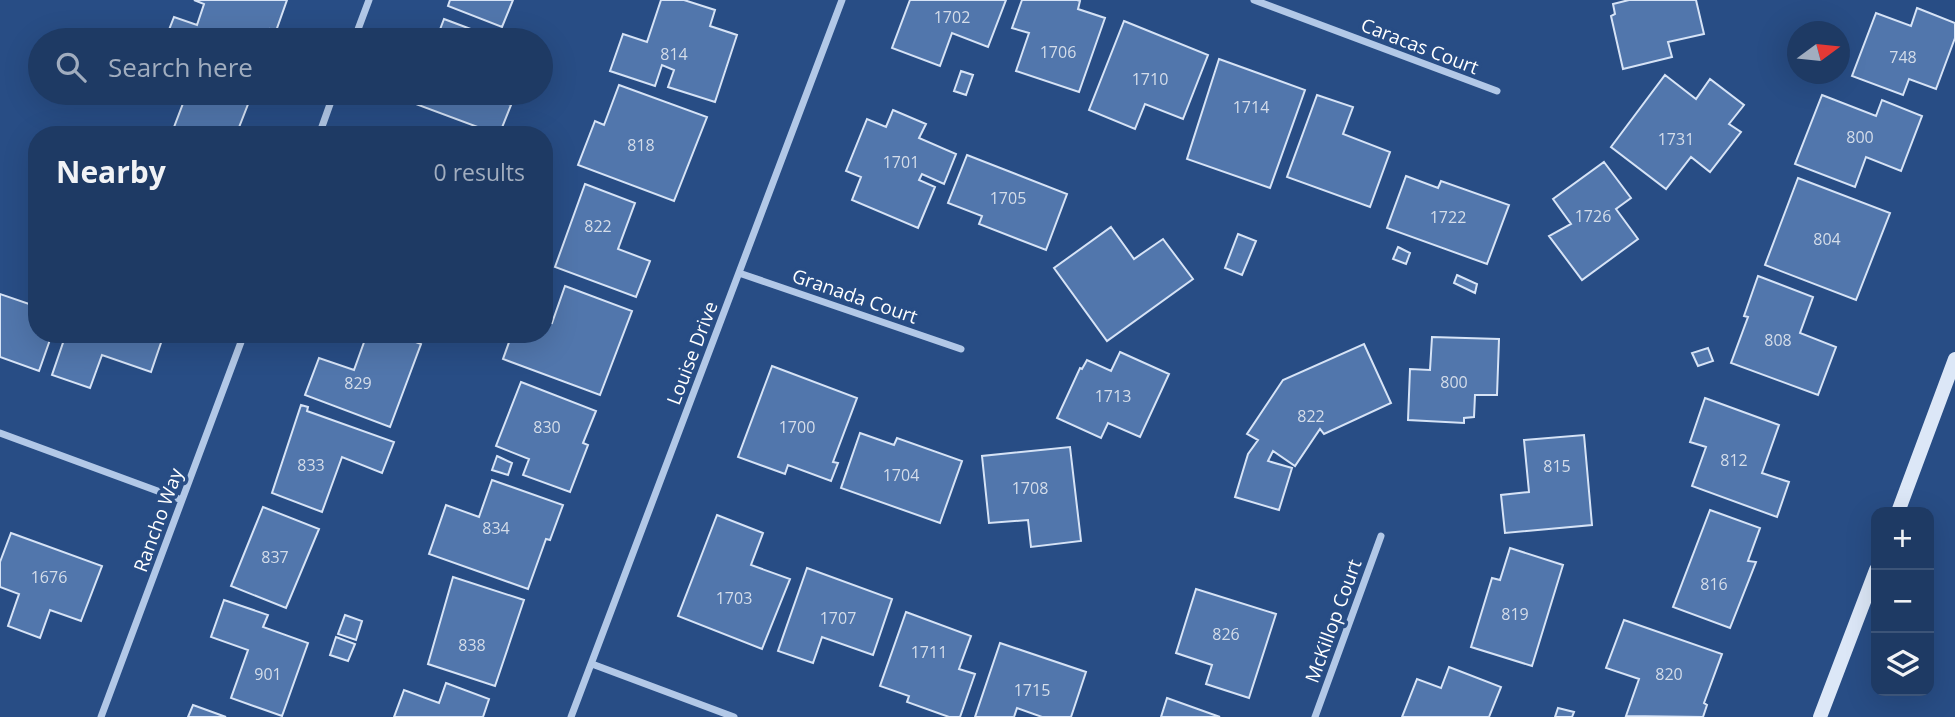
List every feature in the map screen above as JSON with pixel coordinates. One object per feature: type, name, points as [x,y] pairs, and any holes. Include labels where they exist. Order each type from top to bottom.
[{"type":"main road","points":[[1900,507],[1955,359]]},
{"type":"main road","points":[[1820,717],[1871,583]]},
{"type":"street","points":[[358,28],[369,0]]},
{"type":"street","name":"Louise Drive","points":[[571,717],[842,0]]},
{"type":"street","name":"Caracas Court","points":[[1254,0],[1497,91]]},
{"type":"street","points":[[321,126],[329,105]]},
{"type":"street","name":"Granada Court","points":[[739,273],[961,349]]},
{"type":"street","name":"Rancho Way","points":[[101,717],[241,343]]},
{"type":"street","points":[[0,433],[182,500]]},
{"type":"street","name":"McKillop Court","points":[[1315,717],[1381,536]]},
{"type":"street","points":[[592,664],[734,717]]},
{"type":"building","points":[[194,0],[287,0],[277,28],[170,28],[174,17],[197,25],[204,4]]},
{"type":"building","points":[[450,0],[513,0],[502,27],[448,6]]},
{"type":"building","points":[[661,0],[684,0],[715,10],[710,26],[737,35],[715,102],[668,87],[674,70],[662,65],[655,86],[610,71],[623,34],[647,42]]},
{"type":"building","points":[[910,0],[1006,0],[988,47],[952,33],[940,66],[892,48]]},
{"type":"building","points":[[1022,0],[1077,0],[1080,1],[1078,9],[1105,18],[1079,92],[1016,71],[1029,33],[1012,28]]},
{"type":"building","points":[[1629,0],[1696,0],[1704,34],[1668,42],[1672,57],[1623,69],[1611,16],[1615,14],[1613,4]]},
{"type":"building","points":[[1917,8],[1955,23],[1955,38],[1936,89],[1909,79],[1903,95],[1852,76],[1876,13],[1911,26]]},
{"type":"building","points":[[444,19],[468,28],[441,28]]},
{"type":"building","points":[[1124,21],[1208,55],[1183,119],[1145,104],[1135,129],[1089,110]]},
{"type":"building","points":[[1219,59],[1305,90],[1270,188],[1187,159]]},
{"type":"building","points":[[961,71],[973,75],[966,95],[954,91]]},
{"type":"building","points":[[1665,75],[1696,99],[1710,79],[1744,105],[1729,124],[1741,132],[1710,172],[1691,157],[1666,189],[1611,147]]},
{"type":"building","points":[[619,85],[707,117],[674,201],[578,165],[595,121],[604,125]]},
{"type":"building","points":[[1317,95],[1353,107],[1343,134],[1390,152],[1370,207],[1287,177]]},
{"type":"building","points":[[1822,95],[1876,116],[1882,100],[1922,116],[1901,171],[1866,157],[1855,187],[1795,164]]},
{"type":"building","points":[[182,105],[248,105],[240,126],[174,126]]},
{"type":"building","points":[[418,105],[511,105],[503,126],[475,126]]},
{"type":"building","points":[[893,110],[926,124],[919,138],[956,154],[944,184],[922,174],[919,180],[935,187],[918,228],[852,200],[861,177],[846,171],[867,119],[886,127]]},
{"type":"building","points":[[967,155],[1067,194],[1046,250],[979,224],[982,216],[948,203]]},
{"type":"building","points":[[1604,162],[1631,198],[1616,209],[1638,239],[1582,280],[1549,236],[1571,224],[1553,199]]},
{"type":"building","points":[[1406,176],[1438,188],[1441,181],[1509,205],[1487,264],[1387,228]]},
{"type":"building","points":[[1798,178],[1890,213],[1856,300],[1765,265]]},
{"type":"building","points":[[585,184],[635,203],[618,249],[650,261],[636,297],[555,267]]},
{"type":"building","points":[[1111,227],[1134,259],[1163,239],[1193,279],[1107,341],[1054,268]]},
{"type":"building","points":[[1238,234],[1256,241],[1242,275],[1225,268]]},
{"type":"building","points":[[1398,247],[1410,253],[1406,264],[1393,259]]},
{"type":"building","points":[[1457,275],[1477,284],[1475,293],[1454,283]]},
{"type":"building","points":[[1758,276],[1813,297],[1800,333],[1836,347],[1818,395],[1731,363],[1748,317],[1744,316]]},
{"type":"building","points":[[565,286],[632,311],[600,395],[503,359],[509,343],[553,343],[553,320]]},
{"type":"building","points":[[0,294],[28,304],[28,343],[49,343],[39,371],[0,357]]},
{"type":"building","points":[[1432,337],[1499,339],[1497,395],[1475,395],[1474,417],[1464,418],[1464,423],[1408,420],[1410,369],[1430,370]]},
{"type":"building","points":[[63,343],[161,343],[151,372],[102,355],[90,388],[52,375]]},
{"type":"building","points":[[364,343],[421,344],[390,427],[305,395],[319,358],[354,370]]},
{"type":"building","points":[[1364,344],[1391,403],[1324,434],[1320,429],[1295,466],[1273,451],[1268,461],[1292,468],[1279,510],[1235,497],[1248,454],[1258,440],[1247,434],[1283,380]]},
{"type":"building","points":[[1708,348],[1713,361],[1698,366],[1692,353]]},
{"type":"building","points":[[1120,352],[1169,374],[1140,437],[1108,423],[1101,438],[1057,418],[1080,368],[1082,369],[1087,360],[1111,371]]},
{"type":"building","points":[[772,366],[857,398],[833,462],[838,463],[831,481],[788,465],[785,474],[738,457]]},
{"type":"building","points":[[521,382],[596,411],[583,443],[588,445],[570,492],[523,475],[529,459],[496,446]]},
{"type":"building","points":[[1705,398],[1779,425],[1762,473],[1789,482],[1777,517],[1692,486],[1706,447],[1690,442]]},
{"type":"building","points":[[301,405],[308,407],[307,411],[394,442],[382,473],[342,457],[322,512],[272,493]]},
{"type":"building","points":[[860,433],[894,445],[897,438],[962,461],[940,523],[841,488]]},
{"type":"building","points":[[1584,435],[1592,525],[1505,533],[1501,495],[1529,492],[1524,440]]},
{"type":"building","points":[[1070,447],[1081,541],[1031,547],[1028,520],[989,523],[982,456]]},
{"type":"building","points":[[497,456],[512,463],[508,475],[492,470]]},
{"type":"building","points":[[492,480],[563,505],[550,540],[546,539],[528,589],[429,554],[446,505],[479,517]]},
{"type":"building","points":[[263,507],[319,529],[286,608],[231,586]]},
{"type":"building","points":[[1710,510],[1760,528],[1748,561],[1756,562],[1730,628],[1673,607]]},
{"type":"building","points":[[717,515],[763,533],[751,565],[790,579],[762,649],[678,616]]},
{"type":"building","points":[[11,533],[102,566],[81,621],[50,610],[40,638],[8,626],[19,594],[0,587],[0,562]]},
{"type":"building","points":[[1510,548],[1563,565],[1532,666],[1471,647],[1492,578],[1500,580]]},
{"type":"building","points":[[807,568],[892,599],[873,655],[822,637],[813,663],[778,651]]},
{"type":"building","points":[[453,577],[524,600],[495,686],[428,664]]},
{"type":"building","points":[[1196,589],[1276,614],[1249,698],[1206,684],[1212,665],[1176,653]]},
{"type":"building","points":[[224,600],[268,615],[263,627],[308,643],[282,716],[231,698],[248,650],[211,637]]},
{"type":"building","points":[[906,612],[971,636],[959,669],[975,674],[960,717],[949,717],[907,702],[909,696],[880,686]]},
{"type":"building","points":[[345,615],[362,621],[356,640],[338,634]]},
{"type":"building","points":[[1624,620],[1722,654],[1704,703],[1707,705],[1703,717],[1626,716],[1639,679],[1606,668]]},
{"type":"building","points":[[336,637],[355,644],[348,661],[330,655]]},
{"type":"building","points":[[1000,643],[1086,672],[1071,717],[1042,717],[1017,708],[1014,717],[975,717]]},
{"type":"building","points":[[1449,667],[1501,687],[1489,717],[1402,717],[1417,679],[1441,688]]},
{"type":"building","points":[[446,683],[489,699],[483,717],[394,717],[404,690],[439,703]]},
{"type":"building","points":[[1167,698],[1220,717],[1161,717]]},
{"type":"building","points":[[193,705],[226,717],[188,717]]},
{"type":"building","points":[[1558,708],[1574,712],[1572,717],[1555,717]]}]
